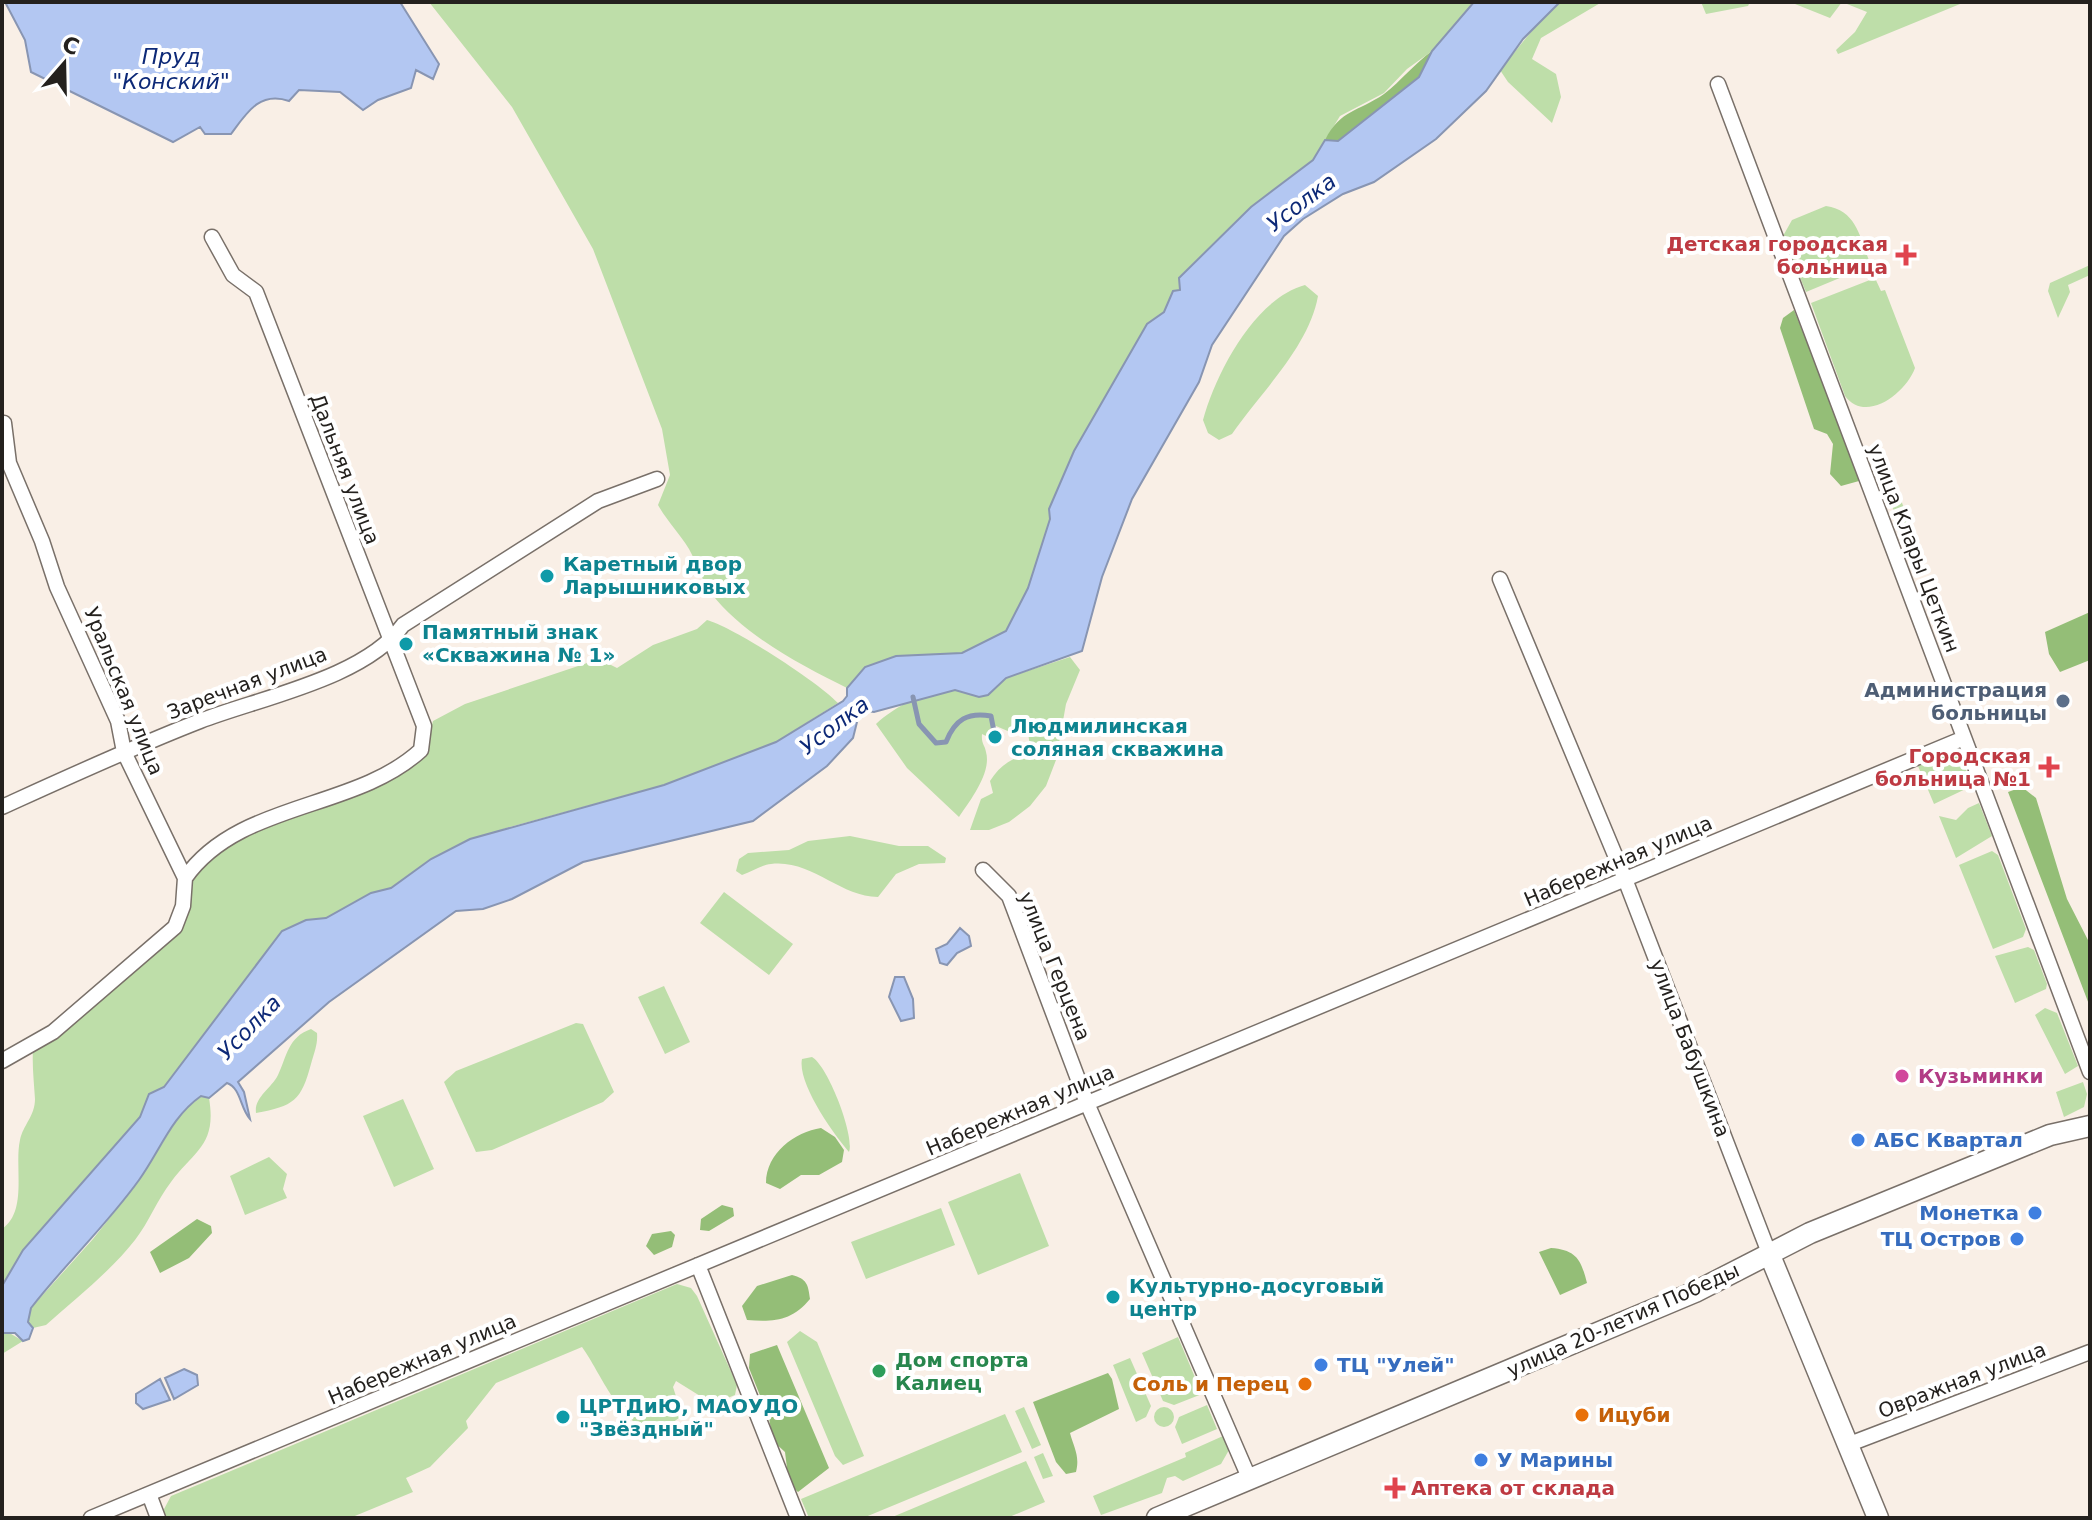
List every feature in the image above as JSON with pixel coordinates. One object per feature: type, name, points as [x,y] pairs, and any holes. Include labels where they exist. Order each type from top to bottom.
[{"type":"street","name":"улица Клары Цеткин","points":[[1718,84],[2090,1072]]},
{"type":"street","name":"Дальняя улица","points":[[185,878],[196,862],[237,834],[340,795],[407,762],[421,750],[424,726],[256,292],[233,275],[212,237]]},
{"type":"street","name":"Уральская улица","points":[[4,423],[9,463],[42,541],[57,587],[118,721],[124,752],[185,878]]},
{"type":"street","name":"Заречная улица","points":[[2,807],[204,720],[299,689],[390,642],[403,625],[598,501],[657,479]]},
{"type":"street","name":"улица Бабушкина","points":[[1500,579],[1625,879],[1769,1253],[1878,1518]]},
{"type":"street","name":"Набережная улица","points":[[91,1518],[1964,738]]},
{"type":"street","name":"улица Герцена","points":[[983,870],[1009,896],[1087,1103],[1250,1480]]},
{"type":"street","points":[[2,1061],[53,1032],[175,927],[185,878]]},
{"type":"street","name":"улица 20-летия Победы","points":[[1157,1518],[1695,1292],[1769,1253],[2050,1135],[2090,1126]]},
{"type":"street","points":[[698,1265],[798,1518]]},
{"type":"street","name":"Овражная улица","points":[[1847,1445],[2090,1352]]},
{"type":"street","points":[[149,1494],[158,1518]]},
{"type":"green space","points":[[429,2],[1474,2],[1432,51],[1407,69],[1384,93],[1340,116],[1313,160],[1251,207],[1179,277],[1180,290],[1173,292],[1164,312],[1147,325],[1074,451],[1050,509],[1050,519],[1028,588],[1006,631],[962,653],[897,656],[866,667],[847,688],[792,659],[756,635],[724,608],[708,588],[689,549],[658,505],[670,475],[662,429],[593,249],[512,107]]},
{"type":"green space","points":[[1560,2],[1602,2],[1541,38],[1532,59],[1556,74],[1561,97],[1552,123],[1508,82],[1500,70],[1548,11]]},
{"type":"green space","points":[[1701,2],[1750,2],[1748,6],[1706,14]]},
{"type":"green space","points":[[1790,2],[1842,2],[1830,18]]},
{"type":"green space","points":[[1842,2],[1965,2],[1838,54],[1836,50],[1855,32],[1867,12]]},
{"type":"green space","points":[[1432,51],[1419,77],[1338,142],[1325,140],[1337,122],[1384,94]]},
{"type":"green space","points":[[1826,206],[1837,209],[1852,221],[1871,265],[1806,292],[1783,236],[1792,220]]},
{"type":"green space","points":[[2090,265],[2090,275],[2068,285],[2070,292],[2058,318],[2048,291],[2050,283]]},
{"type":"green space","points":[[1875,278],[1881,291],[1885,290],[1915,368],[1894,395],[1874,406],[1864,407],[1854,404],[1845,396],[1811,303]]},
{"type":"green space","points":[[1305,285],[1318,296],[1305,333],[1232,434],[1219,440],[1208,433],[1203,420],[1228,360],[1254,321],[1269,305]]},
{"type":"green space","points":[[1794,310],[1839,421],[1859,481],[1841,486],[1830,474],[1833,444],[1827,434],[1814,429],[1780,328],[1783,318]]},
{"type":"green space","points":[[1885,457],[1918,546],[1908,549],[1875,460]]},
{"type":"green space","points":[[2090,612],[2090,660],[2060,672],[2049,654],[2045,632]]},
{"type":"green space","points":[[707,620],[776,657],[838,703],[776,742],[664,785],[506,828],[431,859],[391,888],[371,893],[326,918],[306,920],[282,931],[164,1087],[149,1094],[141,1117],[23,1250],[2,1286],[2,1229],[10,1221],[18,1200],[20,1140],[35,1099],[33,1049],[175,932],[189,880],[199,865],[246,834],[378,784],[430,732],[433,721],[465,704],[599,659],[617,668],[653,645],[697,629]]},
{"type":"green space","points":[[1070,657],[1080,670],[1066,704],[1056,760],[1046,786],[1030,806],[1009,822],[989,830],[970,830],[981,799],[993,793],[990,781],[994,775],[1008,762],[1031,753],[1027,726],[1010,732],[996,726],[986,736],[982,734],[986,769],[959,817],[907,768],[876,724],[903,705],[924,696],[946,691],[988,695],[1006,678]]},
{"type":"green space","points":[[1952,752],[1961,756],[1972,786],[1934,804],[1918,766]]},
{"type":"green space","points":[[2022,787],[2036,798],[2067,899],[2090,944],[2090,1007],[2008,792]]},
{"type":"green space","points":[[1979,803],[1992,836],[1956,858],[1939,816],[1956,820],[1968,808]]},
{"type":"green space","points":[[850,836],[899,846],[928,846],[946,858],[945,863],[919,864],[896,874],[878,897],[851,891],[812,872],[786,864],[767,865],[742,875],[736,871],[739,859],[748,853],[789,850],[808,841]]},
{"type":"green space","points":[[1992,851],[1998,855],[2026,929],[2023,937],[1993,949],[1959,865]]},
{"type":"green space","points":[[724,892],[793,944],[769,975],[700,923]]},
{"type":"green space","points":[[2028,947],[2034,950],[2047,984],[2046,989],[2015,1003],[1995,956]]},
{"type":"green space","points":[[664,986],[690,1042],[665,1054],[638,997]]},
{"type":"green space","points":[[2045,1008],[2057,1013],[2078,1066],[2065,1074],[2035,1015]]},
{"type":"green space","points":[[576,1023],[583,1024],[614,1092],[603,1102],[492,1150],[476,1152],[444,1082],[456,1071]]},
{"type":"green space","points":[[311,1029],[317,1033],[316,1045],[299,1094],[279,1108],[256,1113],[260,1098],[278,1075],[293,1042]]},
{"type":"green space","points":[[812,1057],[825,1073],[839,1102],[848,1132],[849,1152],[826,1121],[805,1081],[802,1059]]},
{"type":"green space","points":[[2083,1082],[2087,1094],[2084,1107],[2064,1117],[2056,1092]]},
{"type":"green space","points":[[201,1095],[209,1098],[211,1114],[207,1137],[166,1189],[140,1233],[115,1263],[46,1325],[33,1328],[28,1322],[31,1308],[93,1239],[138,1182],[183,1110]]},
{"type":"green space","points":[[403,1099],[434,1169],[394,1187],[363,1116]]},
{"type":"green space","points":[[821,1128],[835,1137],[844,1150],[842,1162],[819,1175],[801,1175],[780,1189],[766,1183],[771,1162],[784,1146],[801,1134]]},
{"type":"green space","points":[[269,1157],[287,1174],[283,1189],[287,1198],[245,1215],[230,1176]]},
{"type":"green space","points":[[1020,1173],[1049,1246],[978,1275],[948,1202]]},
{"type":"green space","points":[[722,1205],[733,1208],[734,1216],[709,1231],[700,1230],[701,1219]]},
{"type":"green space","points":[[941,1208],[955,1245],[866,1279],[851,1242]]},
{"type":"green space","points":[[197,1219],[211,1226],[212,1233],[189,1258],[160,1273],[150,1252]]},
{"type":"green space","points":[[671,1231],[675,1235],[672,1247],[654,1255],[646,1246],[652,1234]]},
{"type":"green space","points":[[1551,1248],[1576,1257],[1587,1283],[1560,1295],[1539,1252]]},
{"type":"green space","points":[[792,1275],[804,1280],[807,1286],[810,1299],[803,1306],[782,1318],[747,1320],[742,1306],[757,1286]]},
{"type":"green space","points":[[677,1284],[691,1288],[697,1296],[737,1385],[735,1395],[713,1404],[676,1381],[673,1387],[682,1415],[665,1427],[649,1429],[622,1410],[582,1347],[496,1383],[466,1421],[468,1428],[430,1467],[406,1478],[413,1492],[350,1518],[166,1518],[163,1511],[171,1496]]},
{"type":"green space","points":[[6,1331],[23,1341],[2,1354],[2,1333]]},
{"type":"green space","points":[[800,1331],[817,1342],[864,1456],[843,1465],[835,1456],[787,1342]]},
{"type":"green space","points":[[1178,1337],[1202,1394],[1174,1405],[1163,1401],[1142,1353]]},
{"type":"green space","points":[[777,1345],[829,1468],[798,1492],[789,1484],[785,1452],[773,1441],[769,1418],[749,1368],[750,1354]]},
{"type":"green space","points":[[1130,1358],[1151,1406],[1146,1417],[1136,1422],[1113,1365]]},
{"type":"green space","points":[[1108,1373],[1119,1409],[1070,1433],[1077,1466],[1076,1472],[1066,1474],[1056,1462],[1033,1402]]},
{"type":"green space","points":[[1207,1405],[1217,1429],[1182,1444],[1175,1427],[1179,1417]]},
{"type":"green space","points":[[1024,1407],[1041,1445],[1032,1449],[1015,1411]]},
{"type":"green space","points":[[1164,1407],[1171,1410],[1174,1417],[1171,1424],[1164,1427],[1157,1424],[1154,1417],[1157,1410]]},
{"type":"green space","points":[[1005,1414],[1022,1452],[863,1518],[809,1518],[801,1499]]},
{"type":"green space","points":[[1223,1436],[1229,1450],[1221,1464],[1183,1481],[1175,1476],[1167,1478],[1162,1493],[1101,1515],[1093,1496],[1186,1457],[1185,1453]]},
{"type":"green space","points":[[1043,1453],[1053,1476],[1043,1479],[1034,1457]]},
{"type":"green space","points":[[1026,1461],[1045,1502],[1007,1518],[890,1518]]},
{"type":"water","name":"Пруд \"Конский\"","points":[[5,2],[400,2],[439,64],[433,79],[416,70],[411,88],[378,100],[363,110],[340,92],[299,90],[289,101],[262,101],[231,134],[205,134],[200,127],[173,142],[31,72],[25,40]]},
{"type":"water","name":"Усолка","points":[[1474,2],[1560,2],[1523,39],[1486,91],[1436,139],[1374,182],[1343,194],[1303,219],[1284,236],[1212,345],[1199,382],[1132,499],[1102,577],[1082,651],[1006,678],[988,695],[979,697],[955,690],[874,712],[867,711],[858,718],[853,738],[827,766],[753,821],[583,862],[512,899],[483,909],[456,911],[329,1002],[238,1082],[244,1092],[250,1119],[235,1089],[227,1083],[209,1098],[201,1096],[191,1104],[174,1124],[126,1197],[31,1308],[28,1322],[33,1328],[29,1339],[23,1341],[15,1333],[2,1333],[2,1286],[23,1250],[140,1117],[149,1094],[164,1087],[282,931],[306,920],[326,918],[371,893],[391,888],[431,859],[470,839],[664,785],[776,742],[843,701],[847,688],[865,667],[896,656],[962,653],[1006,631],[1028,588],[1050,519],[1049,509],[1074,451],[1147,324],[1164,312],[1173,291],[1180,290],[1179,278],[1251,207],[1313,160],[1325,140],[1338,141],[1419,77],[1432,51]]},
{"type":"water","points":[[960,928],[969,936],[971,946],[957,953],[947,965],[940,963],[936,949],[947,944]]},
{"type":"water","points":[[895,977],[904,977],[913,999],[914,1018],[901,1021],[889,997]]},
{"type":"water","points":[[184,1369],[197,1375],[198,1385],[174,1399],[165,1378]]},
{"type":"water","points":[[160,1379],[170,1400],[143,1409],[136,1403],[136,1394]]},
{"type":"waterway","points":[[913,697],[919,724],[936,743],[946,742],[958,723],[976,715],[991,716],[995,737]]},
{"type":"place","name":"Детская городская больница","points":[[1906,255]]},
{"type":"place","name":"Каретный двор Ларышниковых","points":[[547,576]]},
{"type":"place","name":"Памятный знак «Скважина № 1»","points":[[406,644]]},
{"type":"place","name":"Администрация больницы","points":[[2063,701]]},
{"type":"place","name":"Людмилинская соляная скважина","points":[[995,737]]},
{"type":"place","name":"Городская больница №1","points":[[2049,767]]},
{"type":"place","name":"Кузьминки","points":[[1902,1076]]},
{"type":"place","name":"АБС Квартал","points":[[1858,1140]]},
{"type":"place","name":"Монетка","points":[[2035,1213]]},
{"type":"place","name":"ТЦ Остров","points":[[2017,1239]]},
{"type":"place","name":"Культурно-досуговый центр","points":[[1113,1297]]},
{"type":"place","name":"ТЦ \"Улей\"","points":[[1321,1365]]},
{"type":"place","name":"Дом спорта Калиец","points":[[879,1371]]},
{"type":"place","name":"Соль и Перец","points":[[1305,1384]]},
{"type":"place","name":"Ицуби","points":[[1582,1415]]},
{"type":"place","name":"ЦРТДиЮ, МАОУДО \"Звёздный\"","points":[[563,1417]]},
{"type":"place","name":"У Марины","points":[[1481,1460]]},
{"type":"place","name":"Аптека от склада","points":[[1395,1488]]}]
